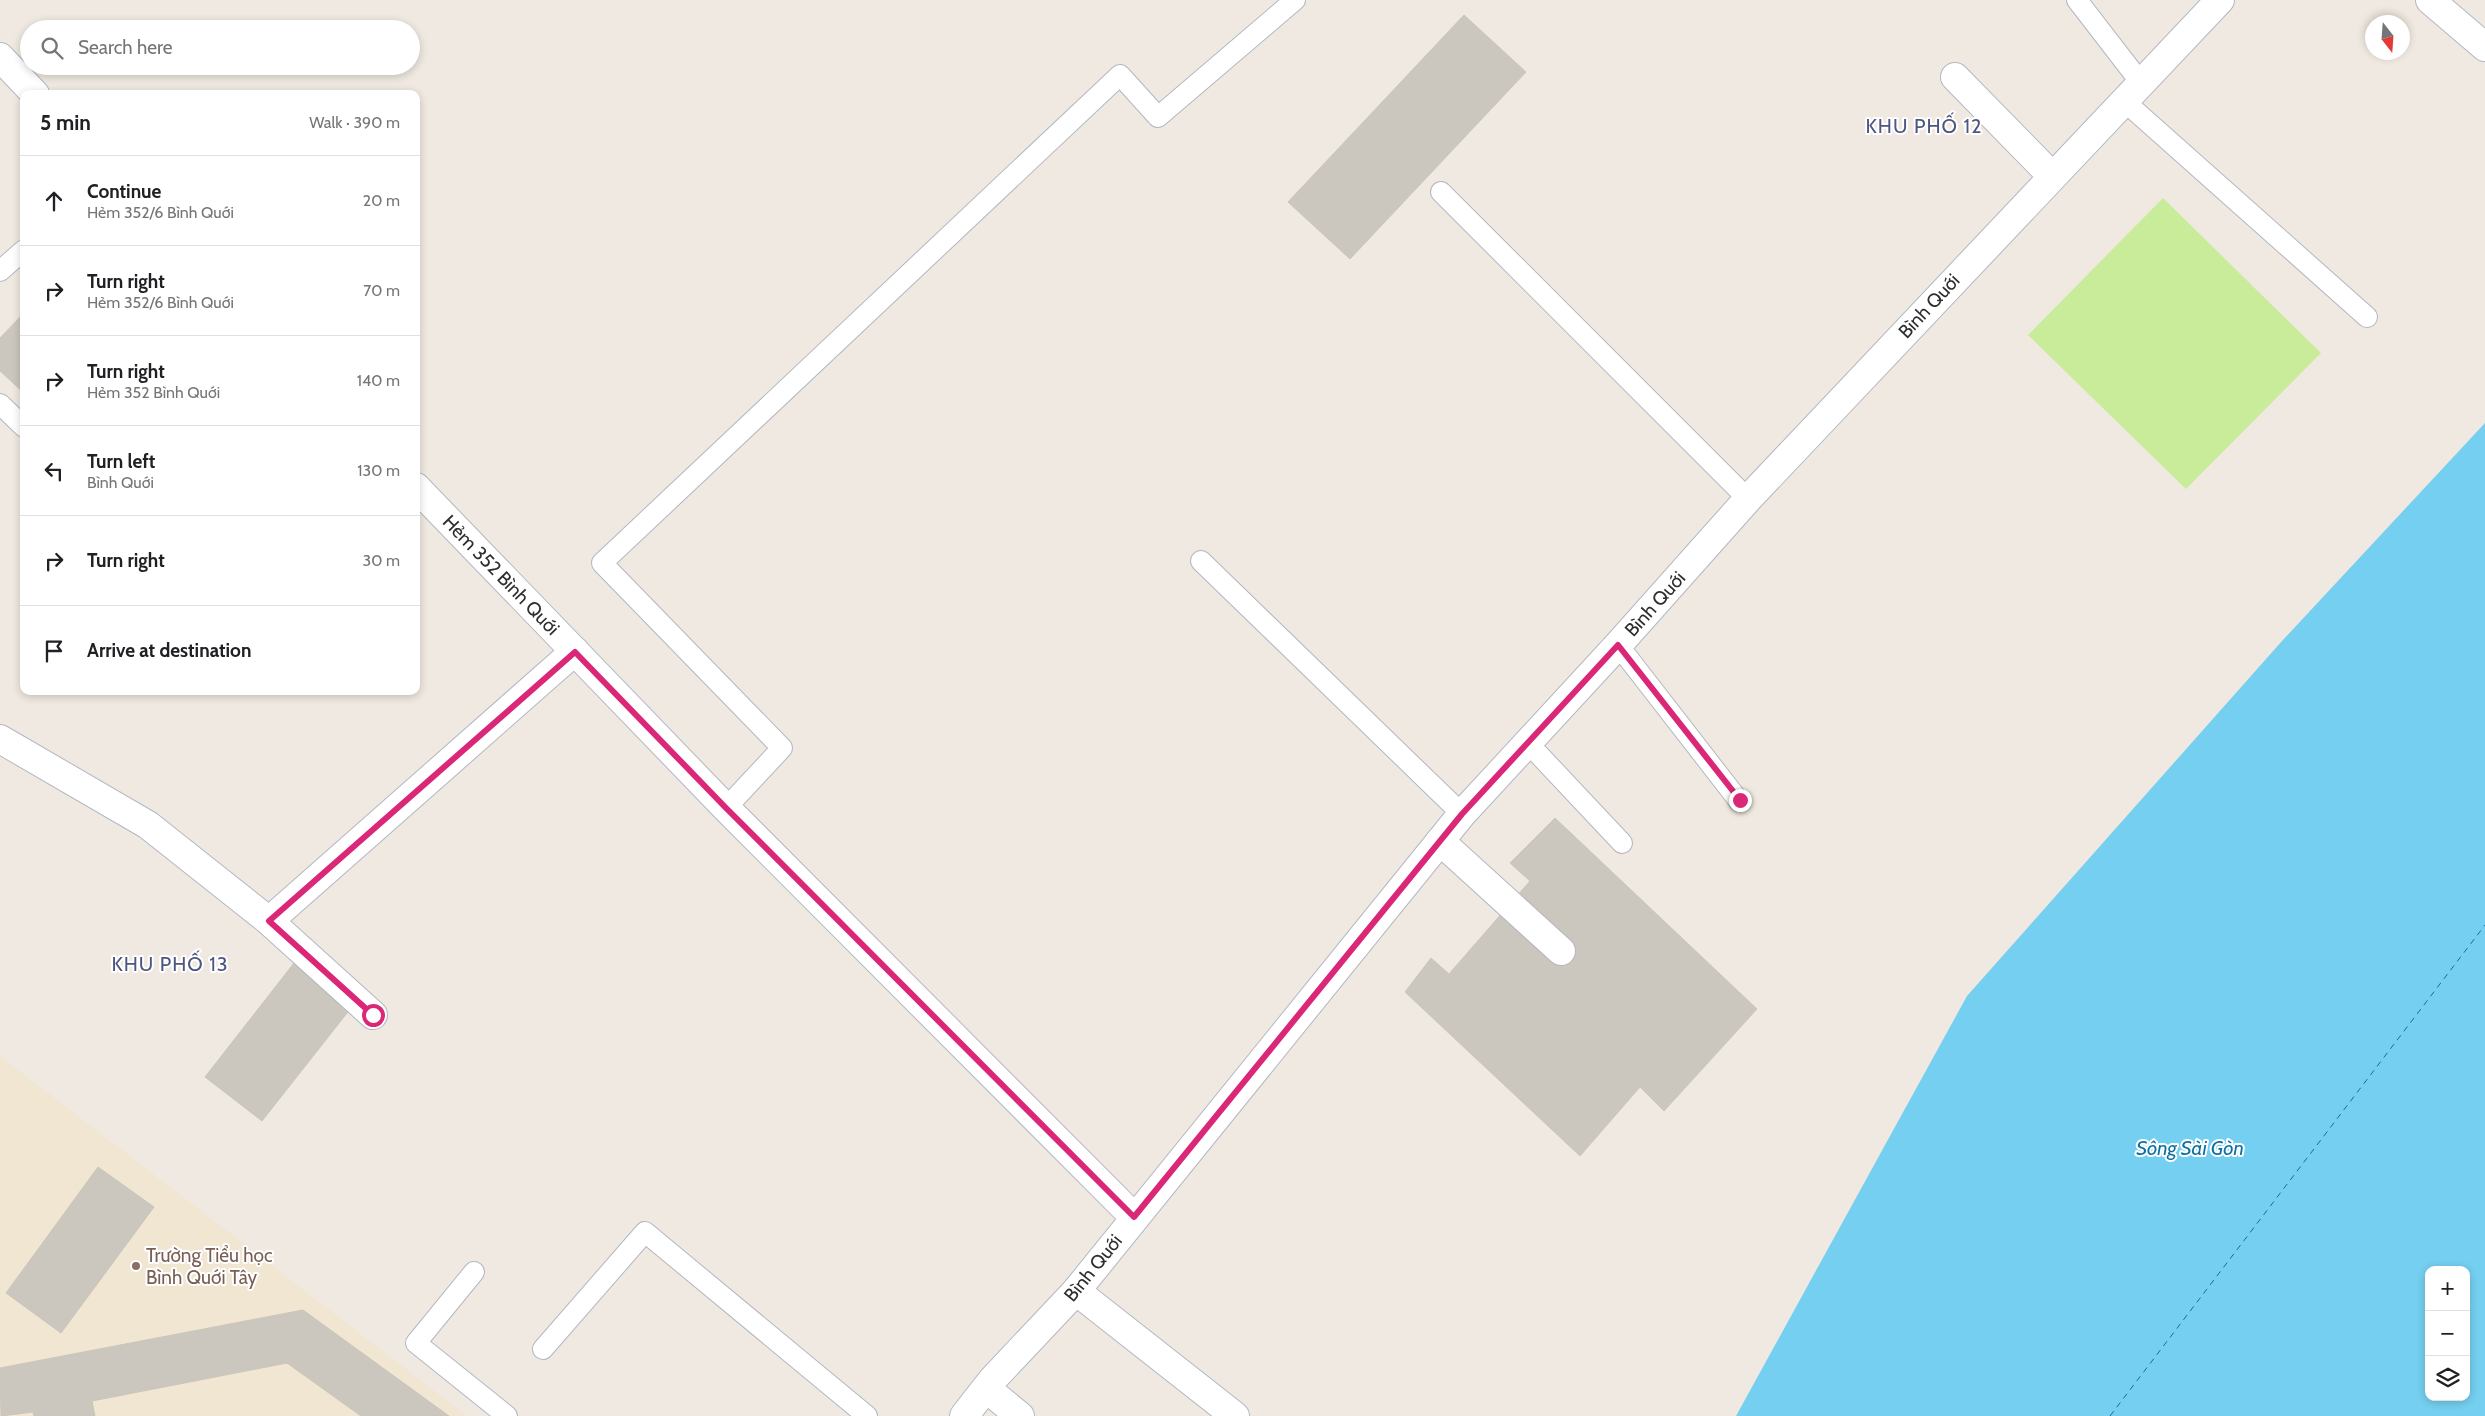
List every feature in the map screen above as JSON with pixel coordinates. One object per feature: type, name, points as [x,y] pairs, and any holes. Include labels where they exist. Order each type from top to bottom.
[{"type":"street","name":"Bình Quới","points":[[964,1416],[993,1379],[1076,1291],[1462,814],[1618,645],[1748,499],[2220,0]]},
{"type":"street","points":[[2430,0],[2485,47]]},
{"type":"street","points":[[0,57],[31,90]]},
{"type":"street","points":[[1955,76],[2052,176]]},
{"type":"street","name":"Hẻm 352 Bình Quới","points":[[420,491],[726,808],[1134,1217]]},
{"type":"street","points":[[269,921],[575,652]]},
{"type":"street","points":[[0,739],[148,824],[269,921],[373,1015]]},
{"type":"street","points":[[1440,841],[1561,951]]},
{"type":"street","points":[[1076,1291],[1235,1416]]},
{"type":"street","points":[[987,1389],[1020,1416]]},
{"type":"lane","points":[[726,808],[782,748],[602,563],[1120,75],[1158,117],[1295,0]]},
{"type":"lane","points":[[2077,0],[2132,92],[2367,317]]},
{"type":"lane","points":[[1441,192],[1748,499]]},
{"type":"lane","points":[[0,271],[20,254]]},
{"type":"lane","points":[[0,404],[20,423]]},
{"type":"lane","points":[[1201,561],[1462,814]]},
{"type":"lane","points":[[1618,645],[1740,800]]},
{"type":"lane","points":[[1527,742],[1622,843]]},
{"type":"lane","points":[[543,1349],[645,1232],[867,1416]]},
{"type":"lane","points":[[474,1272],[416,1343],[508,1416]]},
{"type":"shaded area","name":"Trường Tiểu học Bình Quới Tây","points":[[0,1056],[30,1079],[467,1416],[0,1416]]},
{"type":"green space","points":[[2163,198],[2321,353],[2186,489],[2028,335]]},
{"type":"water","name":"Sông Sài Gòn","points":[[2485,423],[2485,1416],[1736,1416],[1967,996],[2282,641]]},
{"type":"building","points":[[1464,15],[1526,72],[1350,259],[1288,202]]},
{"type":"building","points":[[20,317],[20,389],[0,371],[0,338]]},
{"type":"building","points":[[1555,818],[1757,1009],[1664,1111],[1640,1087],[1580,1156],[1405,992],[1431,958],[1449,974],[1530,881],[1510,863]]},
{"type":"building","points":[[294,963],[351,1008],[262,1121],[205,1077]]},
{"type":"building","points":[[98,1167],[154,1207],[61,1333],[6,1293]]},
{"type":"building","points":[[303,1310],[449,1416],[361,1416],[287,1363],[92,1401],[95,1416],[34,1416],[33,1412],[1,1416],[0,1368]]},
{"type":"ferry route","points":[[2110,1416],[2485,925]]},
{"type":"place","name":"Trường Tiểu học Bình Quới Tây","points":[[136,1266]]},
{"type":"district","name":"KHU PHỐ 12","points":[[1924,126]]},
{"type":"district","name":"KHU PHỐ 13","points":[[170,964]]},
{"type":"route","points":[[373,1015],[269,921],[575,652],[726,808],[1134,1217],[1462,814],[1618,645],[1740,800]]}]
